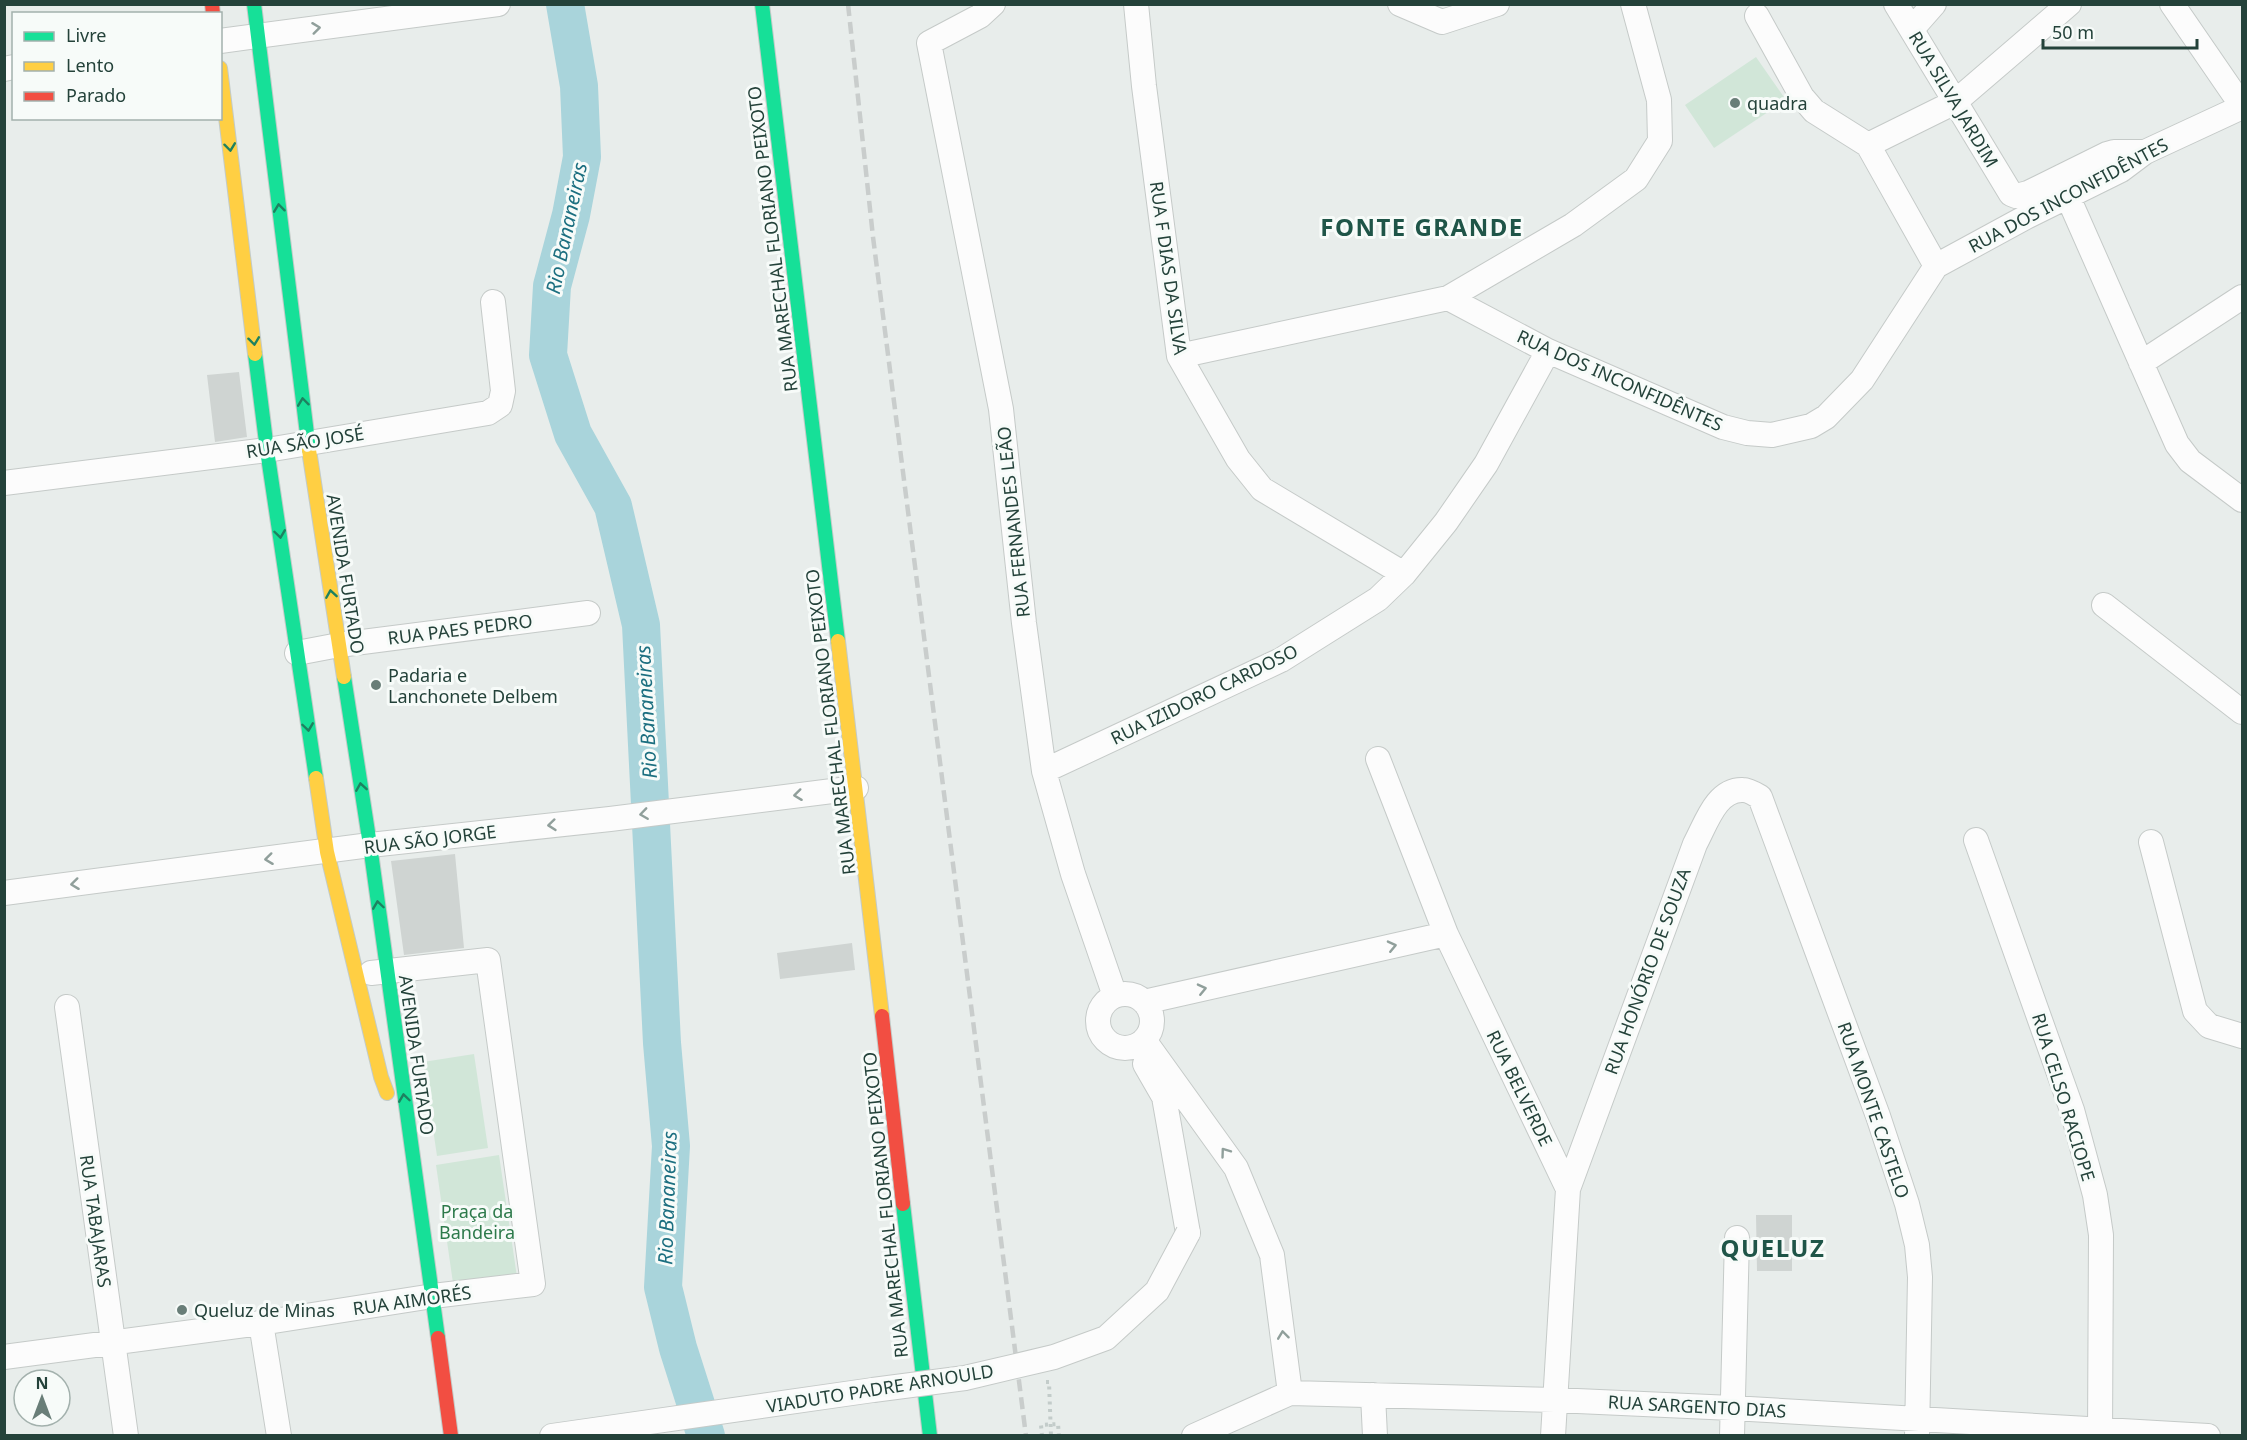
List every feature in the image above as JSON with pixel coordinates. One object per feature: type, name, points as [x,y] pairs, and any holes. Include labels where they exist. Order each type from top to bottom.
[{"type":"street","name":"AVENIDA FURTADO","points":[[254,4],[308,442],[370,845],[412,1156]]},
{"type":"street","points":[[222,41],[498,4]]},
{"type":"street","name":"RUA MARECHAL FLORIANO PEIXOTO","points":[[762,4],[856,788],[930,1436]]},
{"type":"street","name":"RUA FERNANDES LEÃO","points":[[993,4],[980,16],[929,43],[1001,409],[1024,623],[1044,771],[1073,874],[1115,996]]},
{"type":"street","name":"RUA F DIAS DA SILVA","points":[[1136,4],[1144,86],[1179,356],[1238,459],[1262,489],[1404,574]]},
{"type":"street","points":[[1400,4],[1442,22],[1497,4]]},
{"type":"street","points":[[1179,356],[1449,298],[1573,225],[1636,179],[1660,141],[1659,99],[1633,4]]},
{"type":"street","name":"RUA SILVA JARDIM","points":[[1896,4],[2011,194],[2016,196],[2028,193],[2107,154],[2145,152]]},
{"type":"street","points":[[1912,28],[1934,4]]},
{"type":"street","points":[[1868,145],[1955,102],[2069,4]]},
{"type":"street","points":[[2172,4],[2242,107]]},
{"type":"street","points":[[1757,16],[1802,98],[1814,111],[1868,145],[1935,266]]},
{"type":"street","name":"AVENIDA FURTADO","points":[[222,84],[267,450],[327,852],[381,1077],[412,1156]]},
{"type":"street","name":"RUA DOS INCONFIDÊNTES","points":[[1449,298],[1548,351],[1723,427],[1747,433],[1772,435],[1793,431],[1811,426],[1826,417],[1862,380],[1935,266],[2121,171],[2145,152],[2242,107]]},
{"type":"street","points":[[2068,197],[2177,444],[2190,461],[2242,500]]},
{"type":"street","points":[[2141,363],[2242,297]]},
{"type":"street","name":"RUA SÃO JOSÉ","points":[[4,483],[267,450],[488,413],[500,405],[503,391],[494,302]]},
{"type":"street","name":"RUA IZIDORO CARDOSO","points":[[1044,771],[1281,660],[1378,600],[1404,574],[1446,522],[1486,464],[1548,351]]},
{"type":"street","points":[[2104,605],[2242,712]]},
{"type":"street","name":"RUA PAES PEDRO","points":[[297,653],[339,645],[588,613]]},
{"type":"street","name":"RUA BELVERDE","points":[[1378,759],[1446,934],[1568,1189],[1553,1436]]},
{"type":"street","name":"RUA SÃO JORGE","points":[[4,893],[370,845],[610,819],[856,788]]},
{"type":"street","name":"RUA HONÓRIO DE SOUZA","points":[[1568,1189],[1695,844],[1718,801],[1732,792],[1745,789],[1760,797]]},
{"type":"street","name":"RUA MONTE CASTELO","points":[[1760,797],[1878,1116],[1907,1204],[1917,1245],[1920,1277],[1917,1426]]},
{"type":"street","name":"RUA CELSO RACIOPE","points":[[1976,840],[2072,1110],[2095,1196],[2101,1235],[2101,1432]]},
{"type":"street","points":[[2151,842],[2195,1011],[2209,1026],[2242,1036]]},
{"type":"street","points":[[1144,1002],[1446,934]]},
{"type":"street","name":"RUA AIMORÉS","points":[[4,1357],[261,1323],[433,1296],[534,1284],[488,960],[387,971]]},
{"type":"street","points":[[356,975],[387,971]]},
{"type":"street","points":[[1125,994],[1136,996],[1144,1002],[1150,1011],[1152,1021],[1150,1032],[1140,1043],[1124,1048],[1114,1046],[1105,1040],[1099,1031],[1097,1021],[1106,1001],[1125,994]]},
{"type":"street","name":"RUA TABAJARAS","points":[[67,1007],[126,1436]]},
{"type":"street","points":[[1140,1043],[1236,1168],[1241,1179],[1272,1255],[1290,1393]]},
{"type":"street","name":"VIADUTO PADRE ARNOULD","points":[[552,1436],[608,1432],[674,1418],[965,1378],[1054,1357],[1106,1338],[1157,1291],[1188,1233],[1164,1097],[1140,1043]]},
{"type":"street","points":[[412,1156],[451,1436]]},
{"type":"street","points":[[1732,1436],[1737,1238]]},
{"type":"street","points":[[261,1323],[279,1436]]},
{"type":"street","name":"RUA SARGENTO DIAS","points":[[1194,1436],[1290,1393],[1555,1400],[1732,1408],[1917,1426],[2208,1436]]},
{"type":"street","points":[[1373,1395],[1375,1436]]},
{"type":"path","points":[[1049,1382],[1051,1436]]},
{"type":"path","points":[[1042,1436],[1041,1425],[1058,1424],[1059,1436]]},
{"type":"green space","name":"quadra","points":[[1756,57],[1786,100],[1714,148],[1685,105]]},
{"type":"green space","points":[[474,1054],[488,1148],[437,1156],[423,1062]]},
{"type":"green space","name":"Praça da Bandeira","points":[[499,1155],[517,1277],[453,1283],[436,1165]]},
{"type":"building","points":[[239,372],[247,437],[215,442],[207,375]]},
{"type":"building","points":[[455,854],[464,948],[404,955],[391,861]]},
{"type":"building","points":[[852,943],[855,970],[780,979],[777,953]]},
{"type":"building","points":[[1756,1215],[1792,1215],[1792,1271],[1757,1271]]},
{"type":"waterway","name":"Rio Bananeiras","points":[[565,4],[579,86],[582,157],[571,215],[552,286],[548,355],[573,434],[613,506],[641,625],[662,1043],[671,1146],[663,1287],[678,1348],[706,1436]]},
{"type":"railway","points":[[848,4],[873,237],[1026,1436]]},
{"type":"traffic: fast","points":[[254,4],[309,450]]},
{"type":"traffic: fast","points":[[762,4],[838,641]]},
{"type":"traffic: fast","points":[[255,354],[316,778]]},
{"type":"traffic: fast","points":[[344,677],[370,845],[438,1338]]},
{"type":"traffic: fast","points":[[903,1204],[930,1436]]},
{"type":"traffic: slow","points":[[222,84],[255,354]]},
{"type":"traffic: slow","points":[[309,450],[344,677]]},
{"type":"traffic: slow","points":[[838,641],[882,1016]]},
{"type":"traffic: slow","points":[[316,778],[327,852],[381,1077],[387,1093]]},
{"type":"traffic: jam","points":[[212,4],[213,12]]},
{"type":"traffic: jam","points":[[882,1016],[903,1204]]},
{"type":"traffic: jam","points":[[438,1338],[451,1436]]},
{"type":"place","name":"quadra","points":[[1735,103]]},
{"type":"place","name":"Padaria e Lanchonete Delbem","points":[[376,685]]},
{"type":"place","name":"Queluz de Minas","points":[[182,1310]]},
{"type":"district","name":"FONTE GRANDE","points":[[1422,226]]},
{"type":"district","name":"QUELUZ","points":[[1773,1247]]}]
